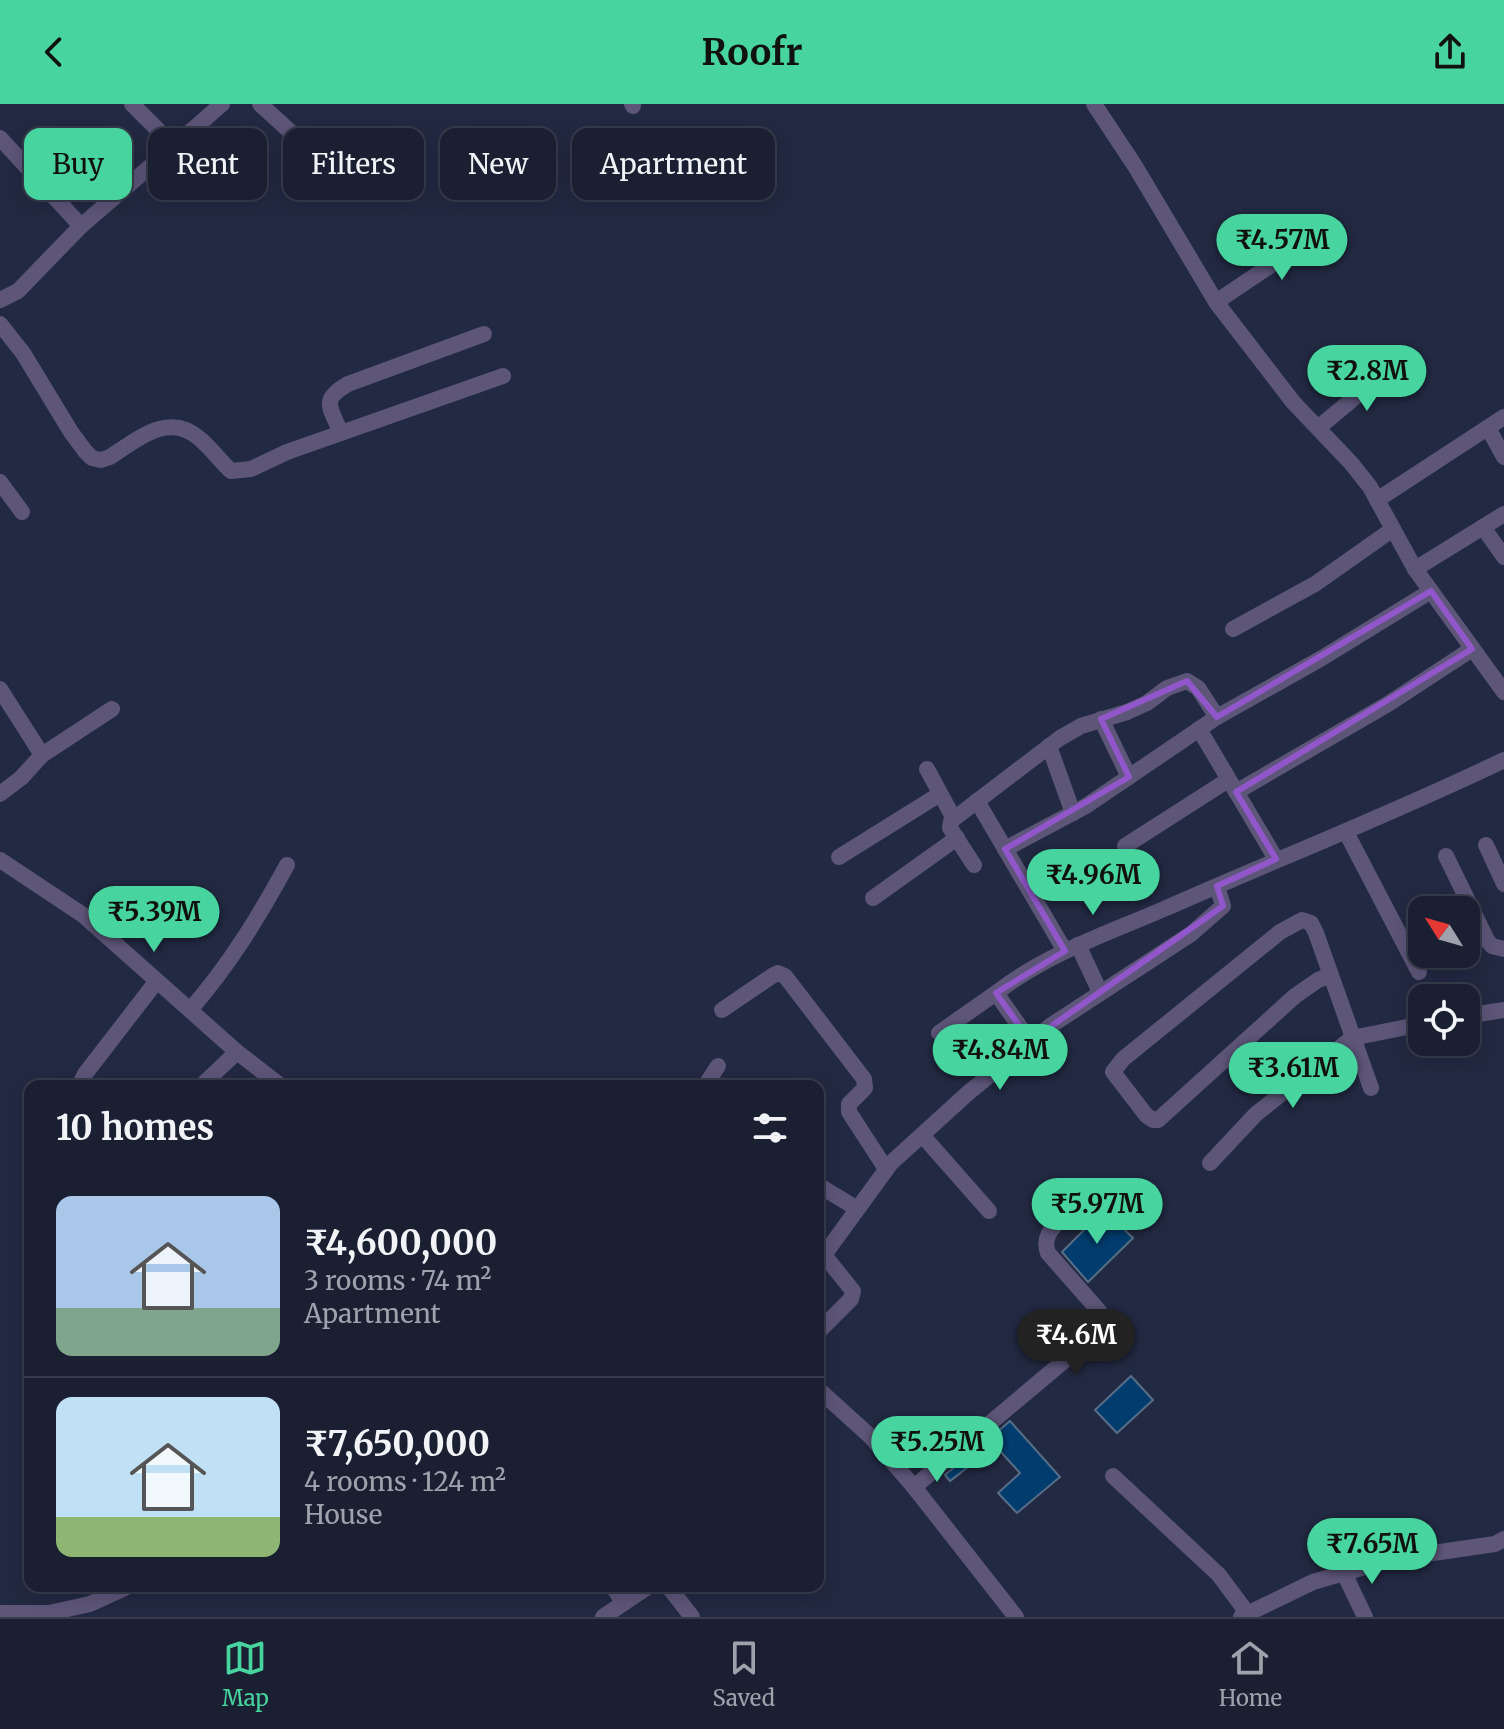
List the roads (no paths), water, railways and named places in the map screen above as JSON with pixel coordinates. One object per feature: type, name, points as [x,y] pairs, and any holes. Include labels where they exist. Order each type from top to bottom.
[{"type":"street","points":[[132,104],[156,128]]},
{"type":"street","points":[[195,128],[222,104]]},
{"type":"street","points":[[260,104],[286,128]]},
{"type":"street","points":[[1094,104],[1216,302],[1293,402],[1351,463],[1377,500],[1415,569],[1472,649],[1499,674],[1504,692]]},
{"type":"street","points":[[0,138],[81,226]]},
{"type":"street","points":[[0,300],[18,291],[81,226],[148,168]]},
{"type":"street","points":[[1216,302],[1325,229]]},
{"type":"street","points":[[0,324],[23,353],[71,432],[92,458],[101,460],[158,427],[176,426],[200,438],[231,471],[251,469],[341,433],[503,376]]},
{"type":"street","points":[[341,433],[329,405],[328,399],[332,393],[348,384],[484,334]]},
{"type":"street","points":[[1318,428],[1391,367]]},
{"type":"street","points":[[1377,500],[1504,417]]},
{"type":"street","points":[[1488,428],[1504,457]]},
{"type":"street","points":[[0,482],[22,512]]},
{"type":"street","points":[[1415,569],[1504,514]]},
{"type":"street","points":[[1483,527],[1504,557]]},
{"type":"street","points":[[1233,629],[1315,584],[1393,529]]},
{"type":"street","points":[[1005,849],[1073,813],[1217,717],[1322,658],[1431,591]]},
{"type":"street","points":[[1125,846],[1388,704],[1472,649]]},
{"type":"street","points":[[974,865],[950,828],[953,817],[1081,726],[1127,712],[1147,703],[1167,688],[1187,681],[1198,688],[1217,717]]},
{"type":"street","points":[[0,689],[42,755]]},
{"type":"street","points":[[0,794],[21,778],[42,755],[112,709]]},
{"type":"street","points":[[1101,719],[1129,777]]},
{"type":"street","points":[[1199,729],[1276,859]]},
{"type":"street","points":[[1049,746],[1073,813]]},
{"type":"street","points":[[939,1033],[1022,973],[1071,948],[1346,832],[1504,760]]},
{"type":"street","points":[[927,769],[953,817]]},
{"type":"street","points":[[839,857],[940,794]]},
{"type":"street","points":[[977,801],[1005,849],[1100,992]]},
{"type":"street","points":[[1346,832],[1419,972]]},
{"type":"street","points":[[873,898],[957,838]]},
{"type":"street","points":[[1486,845],[1504,884]]},
{"type":"street","points":[[1446,856],[1487,940],[1492,946],[1504,949]]},
{"type":"street","points":[[0,860],[83,915],[156,982],[273,1080]]},
{"type":"street","points":[[190,1010],[223,972],[287,865]]},
{"type":"street","points":[[824,1250],[886,1169],[1030,1041],[1215,915],[1223,906],[1217,886]]},
{"type":"street","points":[[1331,975],[1295,996],[1158,1120],[1146,1115],[1114,1076],[1115,1067],[1135,1049],[1261,946],[1302,920],[1311,923],[1331,975],[1371,1088]]},
{"type":"street","points":[[722,1010],[772,976],[778,973],[785,976],[864,1079],[865,1088],[849,1104],[849,1112],[886,1169]]},
{"type":"street","points":[[82,1080],[156,982]]},
{"type":"street","points":[[996,993],[1030,1041]]},
{"type":"street","points":[[1480,1014],[1504,1010]]},
{"type":"street","points":[[1210,1163],[1256,1114],[1352,1038],[1408,1027]]},
{"type":"street","points":[[207,1080],[237,1052]]},
{"type":"street","points":[[709,1080],[718,1066]]},
{"type":"street","points":[[922,1135],[989,1211]]},
{"type":"street","points":[[824,1189],[856,1208]]},
{"type":"street","points":[[914,1487],[1098,1329],[1102,1320],[1099,1311],[1046,1247],[1045,1239],[1067,1212]]},
{"type":"street","points":[[824,1257],[853,1291],[846,1304],[824,1326]]},
{"type":"street","points":[[824,1394],[871,1437],[1016,1617]]},
{"type":"street","points":[[1113,1476],[1219,1575],[1245,1616],[1313,1582],[1392,1559],[1501,1543]]},
{"type":"street","points":[[1344,1573],[1365,1617]]},
{"type":"street","points":[[0,1613],[49,1613],[90,1604],[116,1592]]},
{"type":"street","points":[[616,1592],[624,1603]]},
{"type":"street","points":[[603,1617],[640,1592]]},
{"type":"street","points":[[673,1592],[692,1617]]}]
